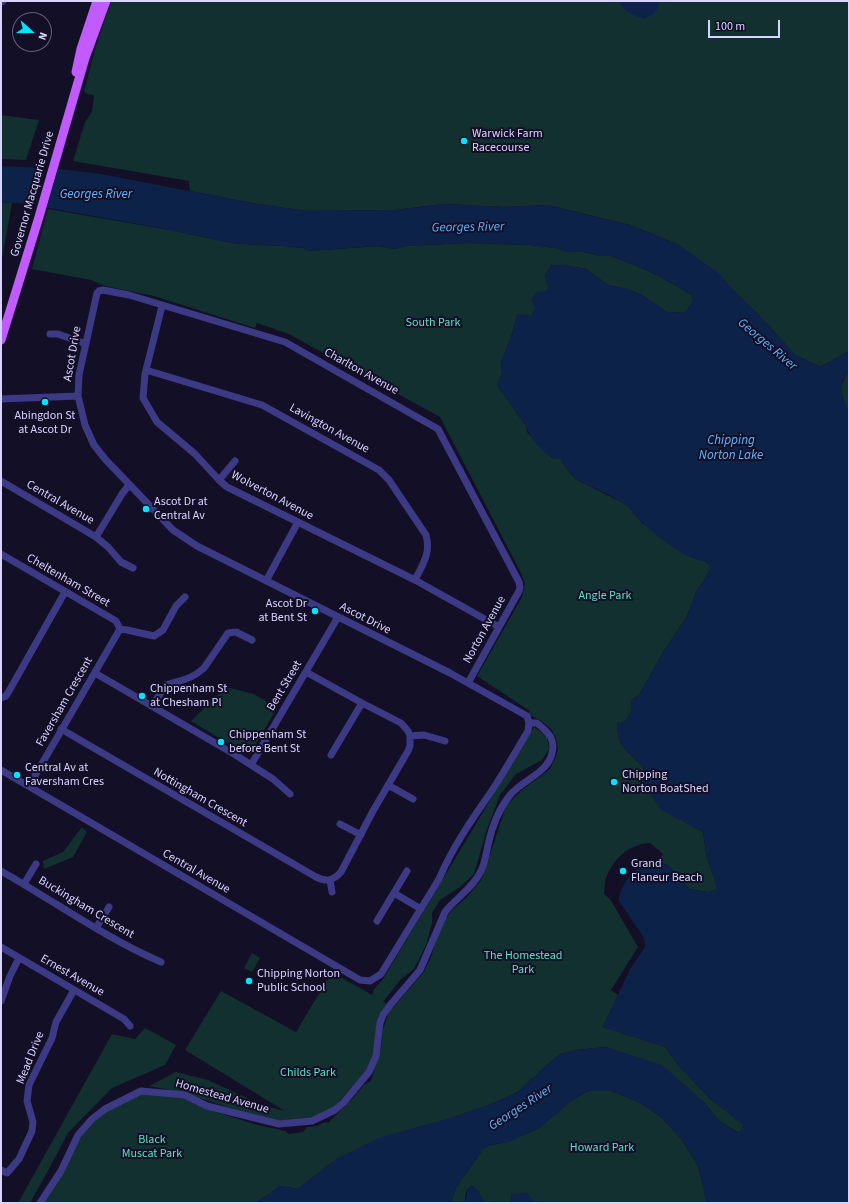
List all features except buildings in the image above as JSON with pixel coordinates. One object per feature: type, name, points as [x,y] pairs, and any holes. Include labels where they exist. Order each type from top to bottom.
[{"type":"main road","name":"Governor Macquarie Drive","points":[[66,123],[80,49],[97,1]]},
{"type":"main road","name":"Governor Macquarie Drive","points":[[1,340],[39,217],[85,58],[106,1]]},
{"type":"street","name":"Charlton Avenue","points":[[99,291],[103,290],[129,295],[285,342],[438,429],[520,587]]},
{"type":"street","name":"Ascot Drive","points":[[99,291],[97,293],[79,375],[78,396],[83,419],[91,440],[100,454],[173,530],[197,546],[468,683],[527,716],[529,723]]},
{"type":"street","name":"Wolverton Avenue","points":[[162,306],[146,370],[143,398],[157,422],[195,454],[227,487],[415,580],[499,627]]},
{"type":"street","points":[[50,334],[58,334],[86,344]]},
{"type":"street","name":"Lavington Avenue","points":[[146,370],[262,405],[380,470],[389,480],[426,535],[428,554],[415,580]]},
{"type":"street","points":[[1,399],[78,396]]},
{"type":"street","points":[[219,480],[235,461]]},
{"type":"street","name":"Central Avenue","points":[[1,481],[96,537],[129,485]]},
{"type":"street","points":[[266,581],[298,522]]},
{"type":"street","points":[[96,537],[108,547],[121,562],[133,568]]},
{"type":"street","name":"Cheltenham Street","points":[[1,554],[116,621],[120,629]]},
{"type":"street","name":"Norton Avenue","points":[[468,683],[520,587]]},
{"type":"street","points":[[1,698],[6,696],[65,592]]},
{"type":"street","points":[[120,629],[154,636],[163,630],[176,606],[185,596]]},
{"type":"street","name":"Bent Street","points":[[251,765],[338,617]]},
{"type":"street","name":"Faversham Crescent","points":[[29,786],[120,629]]},
{"type":"street","points":[[152,706],[166,685],[184,681],[199,673],[228,633],[236,632],[252,640]]},
{"type":"street","points":[[306,672],[401,723],[410,736],[410,746],[408,751],[341,872],[334,879],[330,880],[332,892]]},
{"type":"street","points":[[95,673],[251,765],[273,779],[282,789],[290,794]]},
{"type":"street","points":[[332,755],[362,703]]},
{"type":"street","points":[[394,893],[421,909],[456,847],[528,731],[529,723]]},
{"type":"street","name":"Homestead Avenue","points":[[40,1203],[61,1171],[78,1135],[92,1119],[105,1109],[141,1090],[185,1095],[207,1106],[279,1124],[312,1121],[335,1110],[344,1102],[369,1072],[376,1056],[380,1023],[383,1015],[420,970],[445,912],[450,905],[472,886],[482,870],[492,829],[499,810],[511,794],[524,782],[546,766],[551,758],[553,746],[551,735],[537,723],[529,723]]},
{"type":"street","name":"Nottingham Crescent","points":[[61,730],[316,877],[326,881],[330,880]]},
{"type":"street","points":[[410,736],[424,735],[445,741]]},
{"type":"street","name":"Central Avenue","points":[[1,770],[360,980],[370,981],[381,974],[421,909]]},
{"type":"street","points":[[388,785],[413,799]]},
{"type":"street","points":[[340,824],[361,834]]},
{"type":"street","points":[[24,884],[36,864]]},
{"type":"street","name":"Buckingham Crescent","points":[[1,871],[96,928],[144,955],[161,962]]},
{"type":"street","points":[[377,921],[407,871]]},
{"type":"street","points":[[96,928],[109,907]]},
{"type":"street","name":"Ernest Avenue","points":[[1,947],[124,1019],[130,1026]]},
{"type":"street","points":[[1,1001],[10,976],[19,958]]},
{"type":"street","name":"Mead Drive","points":[[1,1170],[7,1173],[19,1159],[32,1131],[33,1122],[28,1101],[29,1085],[52,1038],[56,1022],[74,990]]},
{"type":"green space","name":"Warwick Farm Racecourse","points":[[112,1],[849,1],[849,351],[820,367],[795,355],[757,313],[736,293],[679,245],[630,225],[547,205],[503,207],[444,204],[395,210],[307,211],[257,204],[190,191],[189,181],[73,161],[85,122],[92,112],[94,95],[87,94],[84,91],[100,34]]},
{"type":"green space","points":[[1,115],[39,120],[26,160],[1,159]]},
{"type":"green space","points":[[1,202],[12,203],[1,264]]},
{"type":"green space","points":[[48,209],[170,230],[232,243],[303,248],[308,251],[378,246],[395,249],[404,246],[468,243],[530,245],[556,248],[568,252],[580,251],[600,256],[612,256],[659,276],[692,295],[693,302],[684,313],[667,312],[642,295],[626,289],[608,285],[586,269],[551,265],[545,276],[548,286],[547,291],[531,316],[517,315],[512,334],[501,362],[502,373],[497,385],[526,426],[527,432],[552,458],[561,459],[576,479],[627,505],[642,523],[709,564],[709,571],[697,590],[687,616],[662,654],[639,695],[631,700],[631,711],[625,722],[617,723],[618,735],[622,746],[643,767],[643,782],[661,809],[703,832],[707,858],[716,883],[716,890],[709,892],[689,889],[669,866],[658,861],[663,854],[650,843],[635,846],[617,859],[606,878],[604,894],[610,899],[638,947],[611,990],[618,995],[603,1027],[665,1047],[678,1065],[710,1099],[744,1125],[739,1133],[719,1121],[704,1102],[606,1047],[577,1050],[560,1054],[518,1092],[494,1103],[338,1158],[298,1189],[281,1186],[255,1203],[40,1203],[92,1119],[141,1091],[185,1095],[213,1111],[254,1124],[285,1131],[289,1134],[303,1132],[307,1127],[317,1126],[325,1122],[328,1123],[364,1085],[371,1081],[381,1048],[383,1030],[389,1012],[424,972],[431,957],[441,925],[451,911],[466,898],[482,879],[506,806],[521,791],[550,769],[558,749],[556,738],[551,729],[540,720],[528,714],[530,711],[477,676],[522,597],[525,584],[521,573],[440,417],[289,334],[257,323],[255,328],[154,296],[105,286],[91,280],[32,269]]},
{"type":"green space","points":[[849,371],[849,414],[844,402],[842,387],[845,377]]},
{"type":"green space","points":[[226,687],[254,694],[277,708],[250,754],[244,753],[191,721]]},
{"type":"green space","name":"Childs Park","points":[[534,727],[547,737],[549,749],[542,760],[516,774],[500,795],[487,829],[474,874],[460,887],[440,900],[432,913],[432,923],[426,945],[414,969],[401,979],[383,1002],[387,1004],[371,1062],[363,1075],[333,1108],[313,1118],[276,1121],[251,1115],[185,1093],[149,1086],[176,1072],[208,1080],[262,1105],[285,1111],[185,1050],[221,991],[296,1032],[332,972],[372,995],[374,989],[383,979]]},
{"type":"green space","points":[[82,827],[87,832],[73,857],[44,869],[43,861],[63,852]]},
{"type":"green space","points":[[252,953],[260,958],[252,972],[244,968]]},
{"type":"green space","points":[[145,1028],[176,1045],[165,1065],[112,1088],[68,1133],[30,1203],[18,1203],[112,1034],[135,1039]]},
{"type":"green space","name":"Howard Park","points":[[589,1091],[612,1091],[636,1101],[662,1118],[682,1140],[698,1166],[707,1203],[485,1203],[473,1186],[467,1190],[465,1195],[465,1203],[451,1203],[456,1187],[484,1148],[490,1145],[508,1142],[539,1128],[572,1100]]},
{"type":"water","points":[[618,1],[659,1],[654,13],[644,19],[630,13]]},
{"type":"water","name":"Chipping Norton Lake","points":[[1,166],[59,169],[101,174],[257,204],[307,211],[395,210],[444,204],[503,207],[547,205],[630,225],[679,245],[720,274],[795,355],[820,367],[849,351],[849,371],[842,381],[842,396],[849,414],[849,1203],[707,1203],[698,1166],[682,1140],[662,1118],[636,1101],[612,1091],[589,1091],[572,1100],[539,1128],[508,1142],[490,1145],[484,1148],[456,1187],[451,1203],[255,1203],[281,1186],[298,1189],[338,1158],[378,1138],[457,1116],[494,1103],[518,1092],[560,1054],[577,1050],[606,1047],[662,1065],[704,1102],[719,1121],[738,1133],[744,1126],[710,1099],[678,1065],[665,1047],[603,1027],[630,969],[645,947],[644,938],[619,901],[621,891],[629,877],[640,867],[658,861],[669,866],[689,889],[709,892],[716,890],[716,883],[707,858],[703,832],[661,810],[643,782],[643,767],[622,746],[618,735],[617,723],[625,721],[631,711],[631,700],[639,695],[662,654],[687,616],[697,590],[709,571],[709,564],[705,561],[690,557],[663,540],[648,528],[626,505],[579,481],[569,472],[561,459],[554,458],[544,452],[533,439],[526,426],[497,385],[502,373],[501,362],[512,334],[517,314],[531,316],[535,310],[532,299],[537,292],[547,291],[548,286],[545,276],[551,265],[586,269],[608,285],[626,289],[642,295],[667,312],[684,313],[693,302],[692,295],[659,276],[612,256],[600,256],[580,251],[568,252],[556,248],[530,245],[468,243],[405,246],[395,249],[378,246],[308,251],[303,248],[284,246],[232,243],[27,204],[1,202]]},
{"type":"water","points":[[471,1186],[478,1191],[485,1203],[465,1203],[467,1191]]},
{"type":"water","points":[[527,1193],[535,1203],[511,1203],[511,1194]]},
{"type":"pier","points":[[41,166],[59,167],[46,210],[30,207]]},
{"type":"place","name":"Warwick Farm Racecourse","points":[[464,141]]},
{"type":"place","name":"Abingdon St at Ascot Dr","points":[[45,402]]},
{"type":"place","name":"Ascot Dr at Central Av","points":[[146,509]]},
{"type":"place","name":"Ascot Dr at Bent St","points":[[315,611]]},
{"type":"place","name":"Chippenham St at Chesham Pl","points":[[142,696]]},
{"type":"place","name":"Chippenham St before Bent St","points":[[221,742]]},
{"type":"place","name":"Central Av at Faversham Cres","points":[[17,775]]},
{"type":"place","name":"Chipping Norton BoatShed","points":[[614,782]]},
{"type":"place","name":"Grand Flaneur Beach","points":[[623,871]]},
{"type":"place","name":"Chipping Norton Public School","points":[[249,981]]},
{"type":"water label","name":"Georges River","points":[[96,195]]},
{"type":"water label","name":"Georges River","points":[[468,228]]},
{"type":"water label","name":"Georges River","points":[[767,345]]},
{"type":"water label","name":"Georges River","points":[[521,1108]]},
{"type":"park label","name":"South Park","points":[[433,323]]},
{"type":"park label","name":"Angle Park","points":[[605,596]]},
{"type":"park label","name":"The Homestead Park","points":[[523,963]]},
{"type":"park label","name":"Black Muscat Park","points":[[152,1147]]}]
